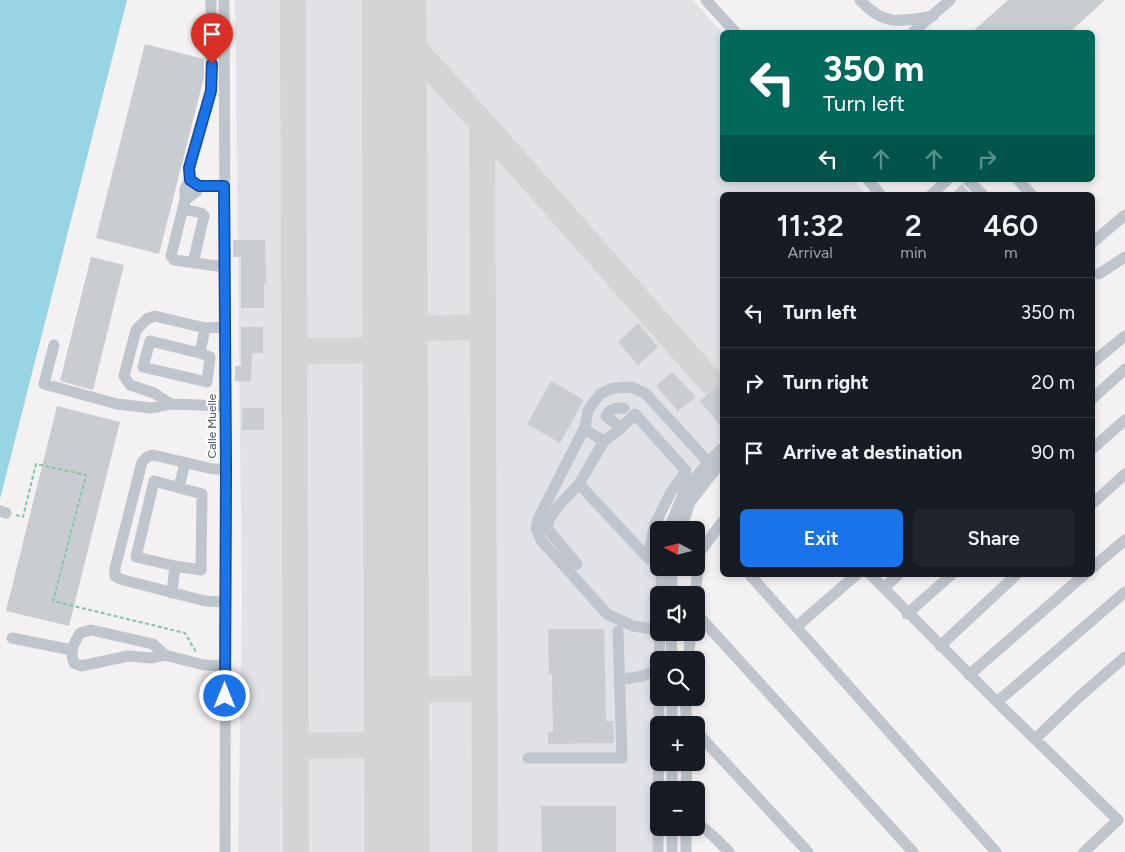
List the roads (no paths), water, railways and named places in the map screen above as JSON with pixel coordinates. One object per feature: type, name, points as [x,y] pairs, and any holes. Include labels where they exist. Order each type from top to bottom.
[{"type":"street","points":[[195,183],[189,168],[211,91],[211,0]]},
{"type":"street","name":"Calle Muelle","points":[[224,0],[226,406],[225,852]]},
{"type":"street","points":[[706,0],[733,30]]},
{"type":"street","points":[[860,0],[870,11],[889,20],[908,20],[933,16]]},
{"type":"street","points":[[916,30],[950,0]]},
{"type":"street","points":[[870,182],[878,192]]},
{"type":"street","points":[[934,192],[945,182]]},
{"type":"street","points":[[970,182],[980,192]]},
{"type":"street","points":[[1020,182],[1029,192]]},
{"type":"street","points":[[224,186],[195,183],[185,189],[184,205],[171,256],[174,260],[225,267]]},
{"type":"street","points":[[184,205],[204,216],[193,263]]},
{"type":"street","points":[[1095,240],[1125,215]]},
{"type":"street","points":[[1099,274],[1125,257]]},
{"type":"street","points":[[171,404],[154,393],[130,385],[124,376],[136,330],[140,324],[155,316],[205,328],[225,327]]},
{"type":"street","points":[[200,352],[205,328]]},
{"type":"street","points":[[1095,361],[1125,336]]},
{"type":"street","points":[[138,388],[143,367],[150,341],[200,352],[210,357],[207,382],[143,367]]},
{"type":"street","points":[[54,345],[44,384],[117,404],[151,408],[171,404],[226,406]]},
{"type":"street","points":[[1095,396],[1125,369]]},
{"type":"street","points":[[650,629],[632,626],[607,614],[541,540],[536,529],[538,519],[584,429],[588,410],[600,394],[613,388],[631,387],[646,394],[708,462]]},
{"type":"street","points":[[621,428],[606,416],[610,410],[624,408]]},
{"type":"street","points":[[577,564],[550,532],[547,527],[549,520],[558,506],[579,484],[604,441],[621,428],[634,414],[686,471],[671,492],[655,524],[648,558],[579,484]]},
{"type":"street","points":[[1095,446],[1125,420]]},
{"type":"street","points":[[584,429],[604,441]]},
{"type":"street","points":[[672,521],[685,490],[720,450]]},
{"type":"street","points":[[225,602],[205,602],[114,576],[142,462],[147,457],[154,455],[213,469],[226,469]]},
{"type":"street","points":[[178,487],[185,463]]},
{"type":"street","points":[[684,521],[690,502],[720,464]]},
{"type":"street","points":[[1095,501],[1125,474]]},
{"type":"street","points":[[154,481],[202,494],[201,570],[175,566],[136,556],[154,481]]},
{"type":"street","points":[[696,586],[700,552],[720,525]]},
{"type":"street","points":[[1095,565],[1125,540]]},
{"type":"street","points":[[172,593],[175,566]]},
{"type":"street","points":[[752,577],[996,852]]},
{"type":"street","points":[[796,627],[854,577]]},
{"type":"street","points":[[873,577],[907,614],[969,675],[1122,821],[1084,852]]},
{"type":"street","points":[[884,588],[896,577]]},
{"type":"street","points":[[907,614],[949,577]]},
{"type":"street","points":[[940,646],[1014,577]]},
{"type":"street","points":[[969,675],[1082,577]]},
{"type":"street","points":[[997,702],[1125,592]]},
{"type":"street","points":[[705,623],[913,852]]},
{"type":"street","points":[[165,655],[153,644],[91,630],[80,633],[74,643],[71,656],[74,663],[81,666],[128,656],[151,658],[165,655],[204,665],[225,666]]},
{"type":"street","points":[[528,758],[622,758],[618,631]]},
{"type":"street","points":[[12,638],[72,650]]},
{"type":"street","points":[[1035,739],[1080,696],[1125,658]]},
{"type":"street","points":[[619,680],[650,673]]},
{"type":"street","points":[[658,852],[659,706]]},
{"type":"street","points":[[705,741],[808,852]]},
{"type":"street","points":[[705,829],[729,852]]},
{"type":"street","points":[[672,836],[672,852]]},
{"type":"street","points":[[686,836],[686,852]]},
{"type":"water","points":[[0,0],[127,0],[0,499]]}]
